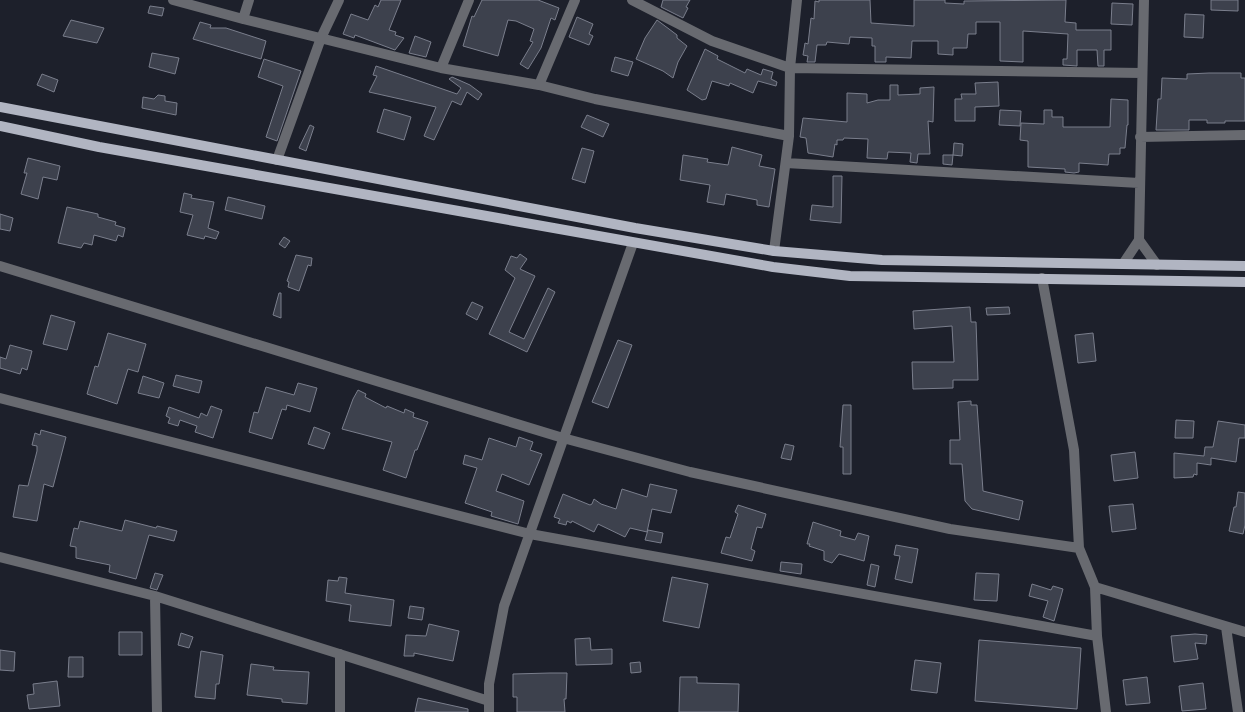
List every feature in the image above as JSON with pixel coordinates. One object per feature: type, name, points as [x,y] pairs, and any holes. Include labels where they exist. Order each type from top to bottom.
[{"type":"main road","points":[[0,107],[657,231],[774,251],[882,260],[1245,266]]},
{"type":"main road","points":[[0,126],[99,147],[773,267],[850,276],[1245,282]]},
{"type":"main road","points":[[656,246],[657,231]]},
{"type":"street","points":[[173,0],[243,19],[441,68],[539,85],[595,98],[789,136]]},
{"type":"street","points":[[243,19],[249,0]]},
{"type":"street","points":[[276,160],[321,38],[339,0]]},
{"type":"street","points":[[441,68],[469,0]]},
{"type":"street","points":[[539,85],[574,0]]},
{"type":"street","points":[[632,0],[712,41],[790,68],[1142,73]]},
{"type":"street","points":[[774,251],[789,136],[790,68],[797,0]]},
{"type":"street","points":[[1123,264],[1139,240],[1144,0]]},
{"type":"street","points":[[1140,137],[1245,136]]},
{"type":"street","points":[[786,163],[1139,183]]},
{"type":"street","points":[[1139,240],[1157,264]]},
{"type":"street","points":[[489,712],[489,684],[504,606],[633,243]]},
{"type":"street","points":[[0,266],[563,438],[690,472],[950,529],[1079,548]]},
{"type":"street","points":[[1042,278],[1074,450],[1079,548],[1095,587],[1096,636],[1106,712]]},
{"type":"street","points":[[0,398],[530,534],[1096,636]]},
{"type":"street","points":[[0,557],[154,596],[489,701]]},
{"type":"street","points":[[1095,587],[1245,632]]},
{"type":"street","points":[[154,596],[157,712]]},
{"type":"street","points":[[1226,627],[1238,712]]},
{"type":"street","points":[[340,654],[340,712]]},
{"type":"building","points":[[381,0],[401,0],[389,30],[396,32],[395,35],[404,38],[395,50],[355,35],[354,38],[343,34],[351,14],[368,20],[375,5],[378,7]]},
{"type":"building","points":[[482,0],[538,0],[559,8],[555,20],[551,18],[541,48],[528,69],[520,64],[533,42],[530,41],[534,29],[516,21],[508,20],[498,56],[463,46],[472,16],[474,17]]},
{"type":"building","points":[[663,0],[690,0],[683,18],[661,7]]},
{"type":"building","points":[[819,0],[870,0],[871,23],[914,26],[914,0],[945,0],[945,3],[964,4],[964,1],[1066,0],[1065,22],[1076,23],[1076,30],[1111,30],[1111,50],[1104,50],[1104,66],[1098,66],[1097,50],[1077,50],[1077,66],[1063,65],[1063,59],[1067,59],[1068,34],[1023,31],[1023,62],[1000,61],[1000,22],[976,22],[976,34],[968,34],[967,48],[953,48],[953,55],[938,54],[938,41],[912,41],[911,58],[886,57],[886,62],[875,62],[875,46],[872,46],[872,38],[850,37],[849,44],[827,42],[826,45],[817,45],[815,62],[807,62],[808,56],[803,55],[805,43],[808,44],[811,18],[814,19],[815,1],[819,2]]},
{"type":"building","points":[[1211,0],[1238,0],[1238,11],[1211,10]]},
{"type":"building","points":[[1112,3],[1133,4],[1132,25],[1111,24]]},
{"type":"building","points":[[150,6],[164,8],[162,16],[148,13]]},
{"type":"building","points":[[1185,14],[1204,15],[1203,38],[1184,37]]},
{"type":"building","points":[[577,17],[593,24],[589,34],[593,36],[589,45],[569,37]]},
{"type":"building","points":[[71,20],[104,28],[97,43],[63,36]]},
{"type":"building","points":[[657,20],[677,35],[677,38],[687,46],[678,62],[673,78],[663,71],[636,59],[645,38]]},
{"type":"building","points":[[200,22],[211,25],[210,28],[226,28],[266,41],[261,59],[193,39]]},
{"type":"building","points":[[415,36],[431,42],[426,57],[409,53]]},
{"type":"building","points":[[705,49],[718,56],[717,59],[745,73],[747,69],[761,75],[763,69],[773,72],[771,79],[777,82],[776,86],[758,81],[753,93],[730,83],[729,86],[712,81],[706,99],[702,100],[687,90]]},
{"type":"building","points":[[152,53],[179,58],[175,74],[149,67]]},
{"type":"building","points":[[615,57],[633,62],[628,76],[611,71]]},
{"type":"building","points":[[264,59],[301,71],[277,141],[266,137],[283,86],[258,77]]},
{"type":"building","points":[[376,66],[457,94],[461,88],[449,79],[452,77],[470,85],[482,94],[478,100],[467,92],[461,105],[452,101],[434,140],[424,136],[436,107],[369,92],[377,76],[373,75]]},
{"type":"building","points":[[1241,73],[1241,78],[1245,78],[1245,121],[1207,123],[1207,120],[1189,120],[1189,130],[1156,130],[1158,99],[1161,99],[1162,78],[1187,79],[1187,74]]},
{"type":"building","points":[[42,74],[58,80],[54,92],[37,85]]},
{"type":"building","points":[[998,82],[999,106],[975,107],[975,121],[955,121],[955,99],[962,99],[961,94],[976,94],[975,83]]},
{"type":"building","points":[[890,85],[898,85],[898,95],[920,94],[920,88],[934,87],[933,122],[928,121],[930,154],[918,154],[917,163],[910,162],[911,153],[888,152],[887,159],[867,158],[868,139],[844,138],[843,140],[837,140],[833,157],[808,153],[806,138],[800,137],[803,118],[847,122],[847,93],[867,94],[867,103],[878,100],[890,100]]},
{"type":"building","points":[[158,95],[165,96],[165,101],[177,103],[176,115],[142,108],[143,97],[154,99]]},
{"type":"building","points":[[1111,99],[1128,100],[1128,125],[1125,148],[1120,148],[1120,154],[1109,154],[1108,165],[1079,163],[1079,172],[1074,173],[1065,172],[1065,169],[1028,167],[1028,141],[1020,140],[1021,123],[1044,124],[1044,110],[1052,110],[1052,117],[1063,117],[1063,127],[1110,127]]},
{"type":"building","points":[[384,109],[411,117],[404,140],[377,132]]},
{"type":"building","points":[[1000,110],[1021,111],[1020,126],[999,125]]},
{"type":"building","points":[[587,115],[609,124],[603,137],[581,127]]},
{"type":"building","points":[[310,125],[314,127],[306,151],[299,148]]},
{"type":"building","points":[[954,143],[963,144],[962,156],[953,155]]},
{"type":"building","points":[[732,147],[762,155],[759,166],[775,169],[769,207],[757,205],[757,200],[726,194],[724,205],[707,202],[710,185],[680,180],[683,155],[708,159],[707,162],[728,165]]},
{"type":"building","points":[[582,148],[594,151],[585,183],[572,179]]},
{"type":"building","points":[[943,155],[953,155],[952,165],[943,164]]},
{"type":"building","points":[[28,158],[60,166],[57,180],[43,177],[38,199],[21,194],[27,173],[24,173]]},
{"type":"building","points":[[833,176],[842,176],[841,223],[810,220],[812,205],[833,207]]},
{"type":"building","points":[[184,193],[192,195],[191,198],[214,202],[208,228],[219,232],[216,239],[205,236],[204,239],[187,235],[193,215],[180,212]]},
{"type":"building","points":[[228,197],[265,206],[262,219],[225,210]]},
{"type":"building","points":[[67,207],[98,214],[98,217],[116,222],[115,225],[125,228],[123,237],[118,235],[116,241],[94,235],[92,245],[84,243],[81,248],[58,243]]},
{"type":"building","points":[[0,214],[13,218],[10,231],[0,229]]},
{"type":"building","points":[[284,237],[290,241],[285,248],[279,244]]},
{"type":"building","points":[[520,254],[527,259],[520,269],[535,276],[509,332],[524,339],[548,288],[555,292],[527,352],[489,334],[515,278],[505,270],[511,256],[517,258]]},
{"type":"building","points":[[296,255],[312,258],[311,266],[308,265],[299,291],[288,287],[289,282],[287,281]]},
{"type":"building","points":[[279,293],[281,293],[281,318],[273,315]]},
{"type":"building","points":[[472,302],[483,307],[477,320],[466,314]]},
{"type":"building","points":[[970,307],[971,322],[976,322],[978,380],[953,380],[953,388],[913,389],[912,362],[954,362],[952,326],[914,329],[913,311]]},
{"type":"building","points":[[1009,307],[1010,314],[987,315],[986,308]]},
{"type":"building","points":[[51,315],[75,322],[67,350],[43,344]]},
{"type":"building","points":[[108,333],[146,344],[138,372],[128,369],[117,404],[87,394],[95,366],[98,367]]},
{"type":"building","points":[[1093,333],[1096,361],[1078,363],[1075,335]]},
{"type":"building","points":[[618,340],[632,345],[608,408],[592,402]]},
{"type":"building","points":[[10,345],[32,351],[27,370],[22,368],[20,374],[0,368],[0,357],[6,359]]},
{"type":"building","points":[[176,375],[202,381],[199,393],[173,386]]},
{"type":"building","points":[[143,376],[164,383],[159,398],[138,393]]},
{"type":"building","points":[[298,383],[317,388],[310,412],[287,405],[286,410],[282,409],[272,439],[249,432],[254,412],[258,413],[266,387],[294,395]]},
{"type":"building","points":[[358,390],[366,394],[365,397],[386,408],[387,406],[404,413],[405,409],[414,413],[413,417],[428,422],[417,450],[415,450],[406,478],[383,470],[392,442],[342,429],[353,399]]},
{"type":"building","points":[[971,401],[971,405],[977,405],[983,491],[1023,501],[1019,520],[972,509],[965,501],[962,464],[950,464],[950,440],[960,440],[958,402]]},
{"type":"building","points":[[843,405],[851,405],[851,474],[843,474],[843,447],[840,447]]},
{"type":"building","points":[[211,406],[222,410],[213,438],[195,432],[197,426],[180,420],[178,426],[168,423],[170,418],[166,416],[169,407],[199,418],[201,413],[207,416]]},
{"type":"building","points":[[1176,420],[1194,421],[1193,438],[1175,438]]},
{"type":"building","points":[[1218,421],[1245,425],[1245,438],[1239,438],[1236,462],[1211,458],[1211,465],[1197,463],[1197,475],[1194,474],[1193,477],[1174,478],[1174,453],[1204,456],[1205,447],[1213,447]]},
{"type":"building","points":[[314,427],[330,433],[324,449],[308,444]]},
{"type":"building","points":[[41,430],[66,437],[53,487],[44,484],[37,521],[13,517],[19,485],[28,486],[37,451],[37,446],[32,445],[35,433],[40,435]]},
{"type":"building","points":[[519,437],[533,442],[530,450],[542,454],[529,485],[502,474],[496,491],[524,501],[518,524],[491,516],[492,512],[465,503],[477,468],[463,464],[465,455],[482,460],[489,438],[516,447]]},
{"type":"building","points":[[785,444],[794,446],[791,460],[781,458]]},
{"type":"building","points":[[1135,452],[1138,478],[1114,481],[1111,455]]},
{"type":"building","points":[[650,484],[677,490],[671,513],[652,509],[647,532],[630,528],[625,537],[598,524],[594,532],[572,521],[571,523],[567,521],[566,525],[558,523],[560,519],[554,517],[563,494],[590,505],[594,499],[601,504],[616,509],[622,489],[647,497]]},
{"type":"building","points":[[1238,492],[1245,493],[1245,525],[1243,534],[1229,531],[1234,507],[1236,507]]},
{"type":"building","points":[[1133,504],[1136,529],[1112,532],[1109,506]]},
{"type":"building","points":[[738,505],[766,514],[762,528],[757,527],[751,549],[755,551],[752,561],[721,553],[726,537],[730,538],[738,514],[735,512]]},
{"type":"building","points":[[125,520],[156,528],[157,526],[177,531],[174,541],[149,535],[136,579],[109,572],[110,565],[76,558],[76,547],[70,546],[74,528],[78,529],[80,521],[122,531]]},
{"type":"building","points":[[813,522],[841,531],[840,536],[855,540],[858,533],[869,536],[864,561],[839,554],[832,563],[824,560],[824,551],[807,544]]},
{"type":"building","points":[[648,530],[663,533],[661,543],[645,540]]},
{"type":"building","points":[[896,545],[918,549],[912,583],[895,579],[900,556],[894,555]]},
{"type":"building","points":[[781,562],[802,564],[801,574],[780,571]]},
{"type":"building","points":[[871,564],[879,566],[875,587],[867,585]]},
{"type":"building","points":[[155,573],[163,575],[157,590],[150,588]]},
{"type":"building","points":[[976,573],[999,574],[997,601],[974,600]]},
{"type":"building","points":[[339,577],[347,578],[345,593],[394,600],[391,626],[349,621],[351,605],[326,601],[328,580],[338,581]]},
{"type":"building","points":[[672,577],[708,584],[699,628],[663,621]]},
{"type":"building","points":[[1032,584],[1051,590],[1053,586],[1063,589],[1054,621],[1043,617],[1048,601],[1029,596]]},
{"type":"building","points":[[410,606],[424,608],[422,620],[408,618]]},
{"type":"building","points":[[429,624],[459,631],[453,661],[414,653],[414,656],[404,656],[406,635],[426,636]]},
{"type":"building","points":[[119,632],[142,632],[142,655],[119,655]]},
{"type":"building","points":[[181,633],[193,637],[189,648],[178,645]]},
{"type":"building","points":[[1195,634],[1207,635],[1206,644],[1195,643],[1198,659],[1174,662],[1171,636]]},
{"type":"building","points":[[590,638],[591,650],[612,649],[612,664],[576,665],[575,639]]},
{"type":"building","points":[[979,640],[1081,648],[1077,709],[975,701]]},
{"type":"building","points":[[0,650],[15,652],[14,671],[0,670]]},
{"type":"building","points":[[201,651],[223,655],[219,684],[216,684],[215,699],[195,697]]},
{"type":"building","points":[[69,657],[83,657],[83,677],[68,677]]},
{"type":"building","points":[[915,660],[941,663],[937,693],[911,690]]},
{"type":"building","points":[[640,662],[641,672],[631,673],[630,663]]},
{"type":"building","points":[[251,664],[274,667],[273,670],[309,672],[307,704],[282,702],[282,699],[247,695]]},
{"type":"building","points":[[567,673],[566,699],[564,699],[565,712],[517,712],[517,697],[513,697],[513,674]]},
{"type":"building","points":[[680,677],[697,677],[697,683],[739,684],[738,712],[679,712]]},
{"type":"building","points":[[1147,677],[1150,703],[1126,705],[1123,680]]},
{"type":"building","points":[[57,681],[60,706],[29,709],[27,695],[34,694],[33,684]]},
{"type":"building","points":[[1203,683],[1206,709],[1182,711],[1179,686]]},
{"type":"building","points":[[418,698],[468,709],[468,712],[415,712]]}]
